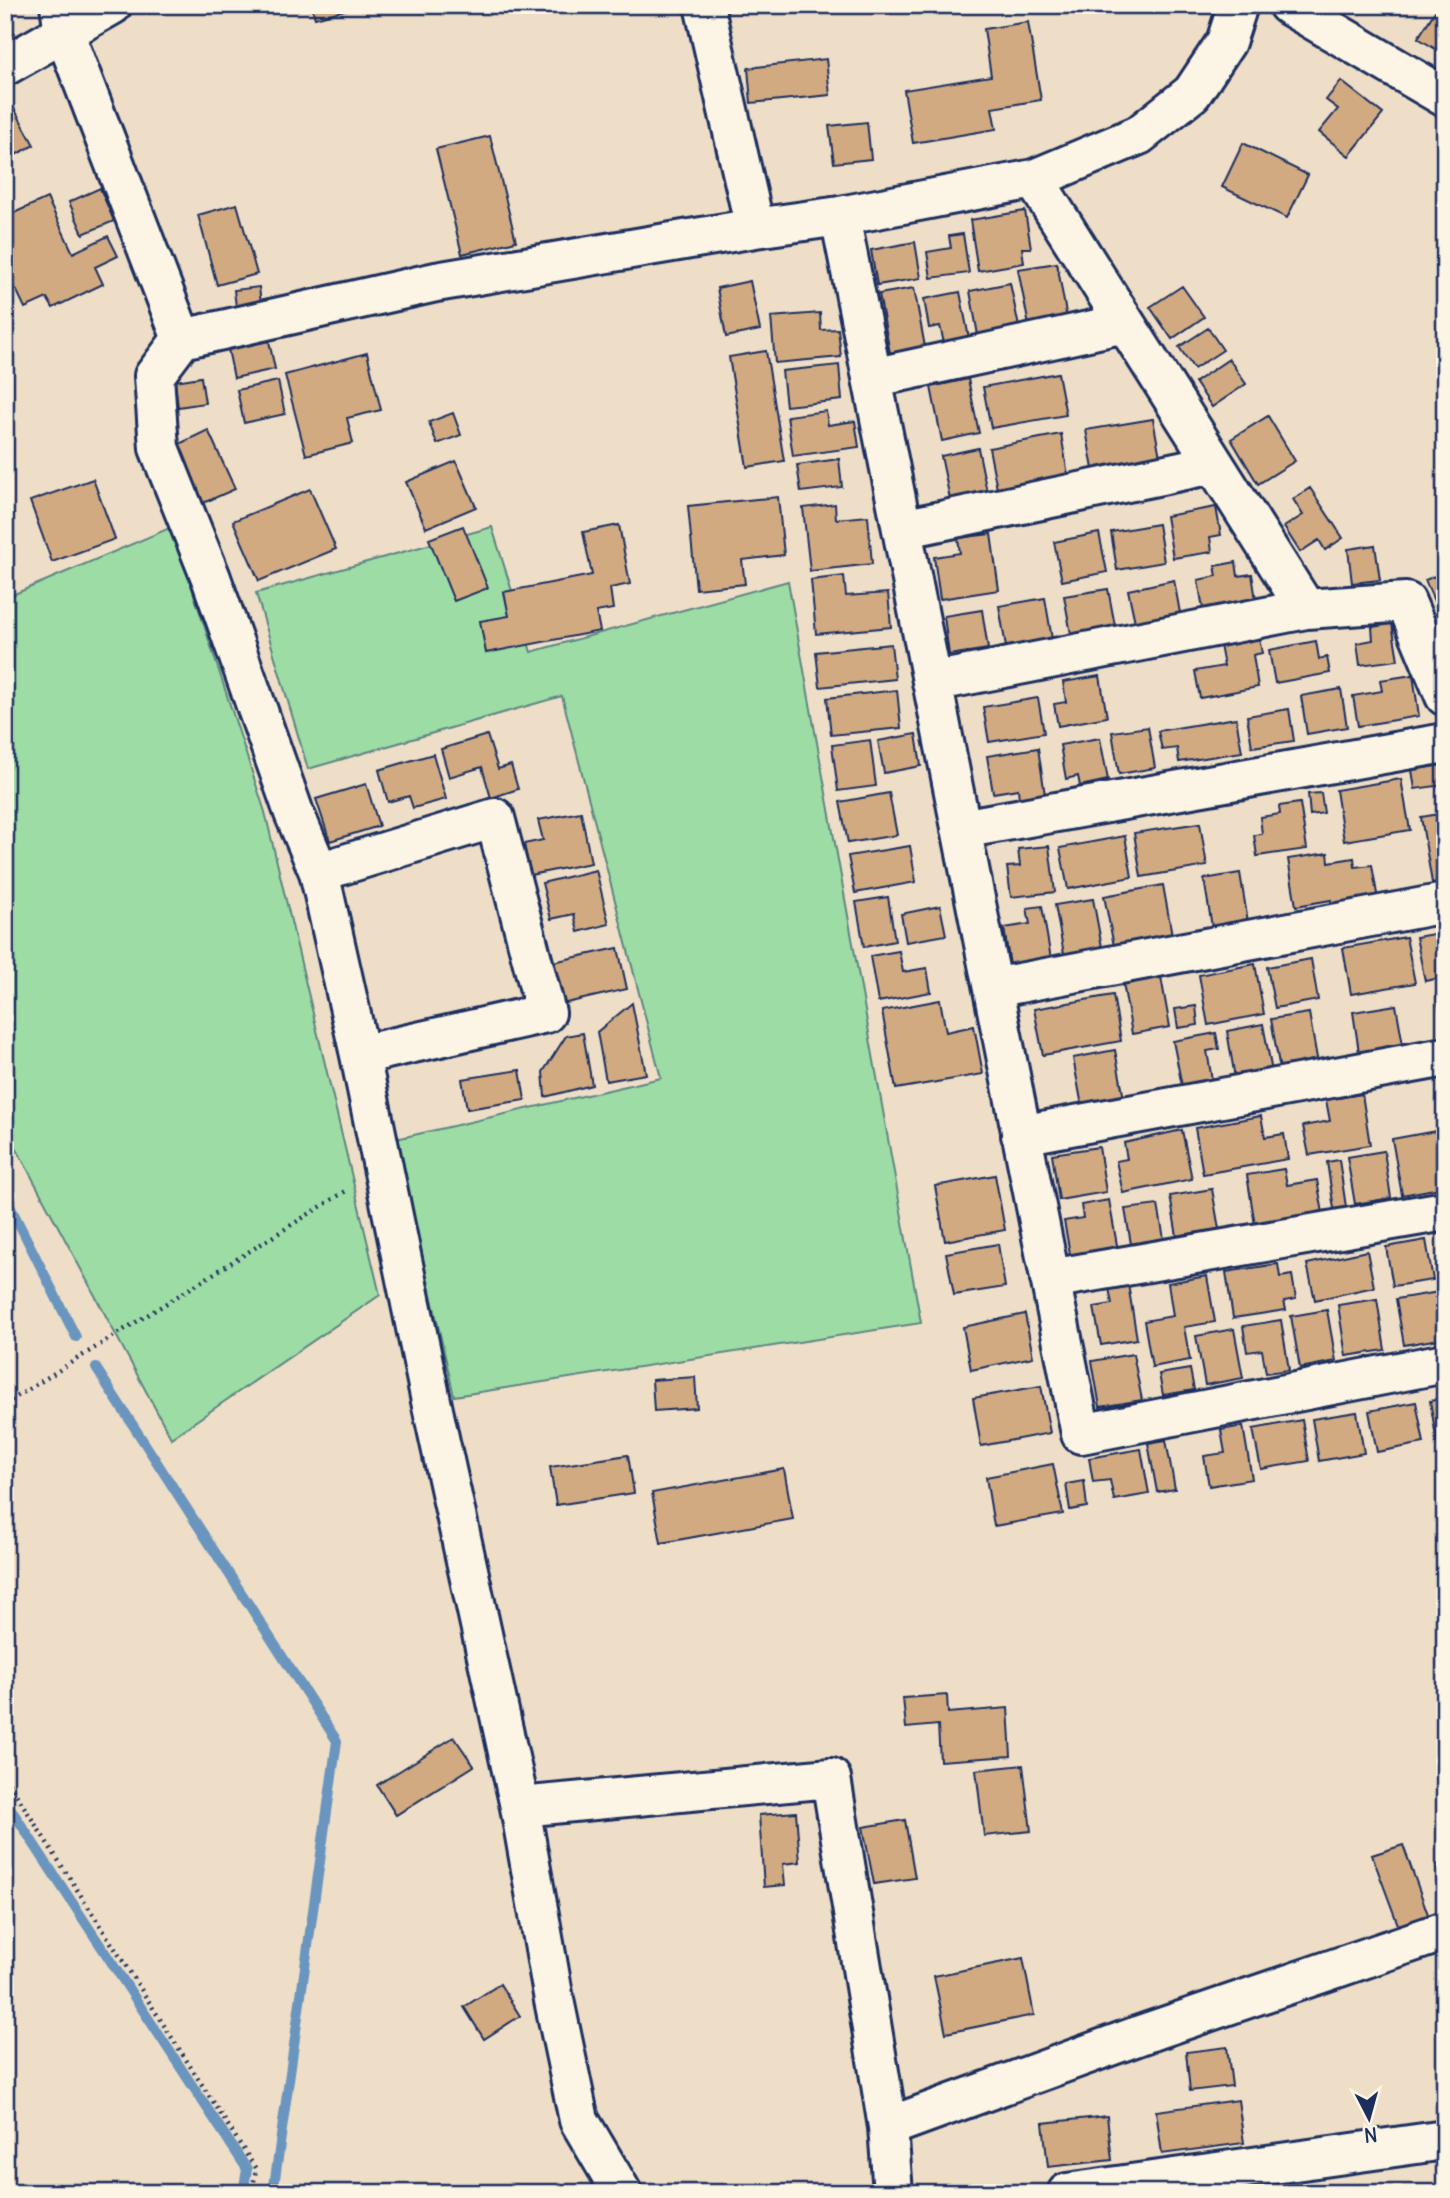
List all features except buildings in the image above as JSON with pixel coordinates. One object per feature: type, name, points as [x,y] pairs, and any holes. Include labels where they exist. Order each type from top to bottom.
[{"type":"street","points":[[5,66],[62,19],[112,5]]},
{"type":"street","points":[[704,5],[755,228]]},
{"type":"street","points":[[622,2193],[579,2120],[554,2000],[520,1807],[430,1401],[360,1055],[319,872],[293,813],[211,578],[159,447],[154,376],[183,339],[436,282],[840,216],[1034,179],[1139,135],[1192,93],[1226,42],[1238,5]]},
{"type":"street","points":[[1288,5],[1445,97]]},
{"type":"street","points":[[62,19],[183,339]]},
{"type":"street","points":[[1034,179],[1306,610]]},
{"type":"street","points":[[840,216],[1080,1434],[1445,1363]]},
{"type":"street","points":[[872,378],[1125,323]]},
{"type":"street","points":[[902,529],[1214,464]]},
{"type":"street","points":[[932,682],[1306,610],[1406,601],[1445,696]]},
{"type":"street","points":[[961,829],[1445,743]]},
{"type":"street","points":[[319,872],[495,818],[546,1013],[360,1055]]},
{"type":"street","points":[[992,988],[1445,903]]},
{"type":"street","points":[[1021,1135],[1445,1057]]},
{"type":"street","points":[[1050,1279],[1445,1211]]},
{"type":"street","points":[[520,1807],[831,1778],[888,2127],[893,2193]]},
{"type":"street","points":[[888,2127],[1140,2035],[1445,1931]]},
{"type":"street","points":[[1067,2193],[1445,2140]]},
{"type":"path","points":[[5,1404],[383,1168]]},
{"type":"path","points":[[5,1777],[256,2169],[252,2193]]},
{"type":"green space","points":[[172,527],[265,812],[380,1295],[171,1438],[5,1127],[5,598]]},
{"type":"green space","points":[[492,527],[531,652],[788,581],[921,1323],[454,1396],[396,1139],[661,1078],[562,696],[308,769],[256,593]]},
{"type":"waterway","points":[[5,1196],[76,1337]]},
{"type":"waterway","points":[[96,1368],[337,1741],[273,2193]]},
{"type":"waterway","points":[[5,1800],[247,2169],[243,2193]]}]
